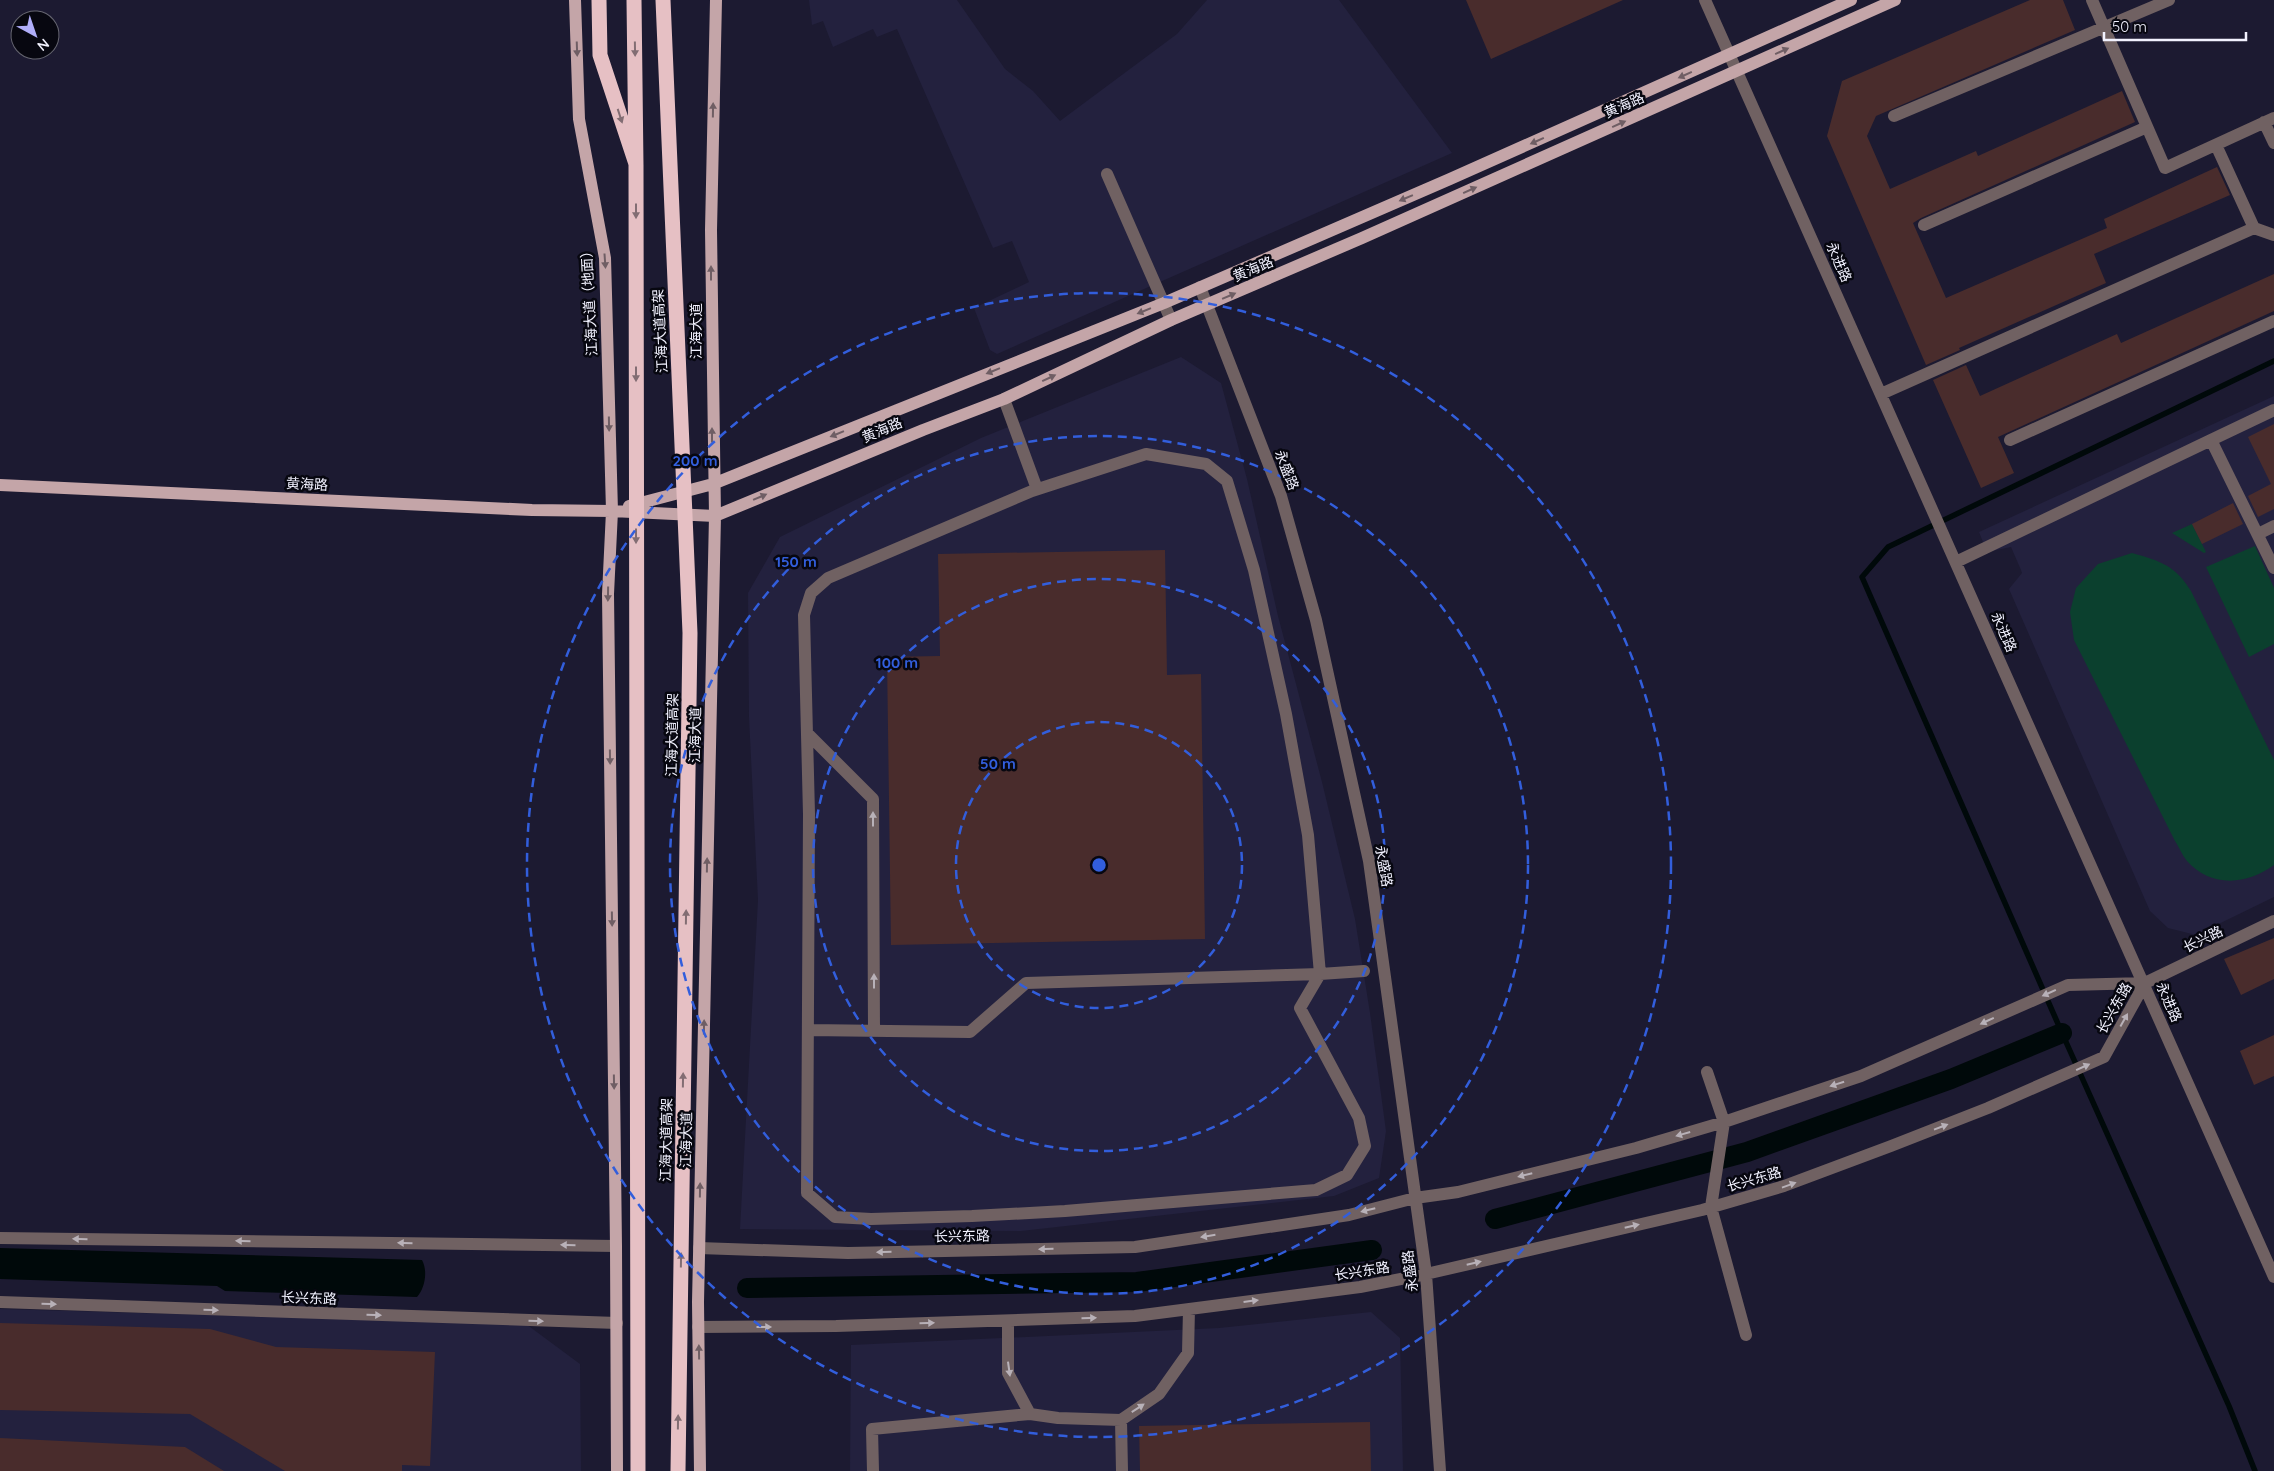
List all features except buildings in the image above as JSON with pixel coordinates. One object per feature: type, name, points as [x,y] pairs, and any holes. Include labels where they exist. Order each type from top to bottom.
[{"type":"highway","points":[[600,0],[600,54],[636,165]]},
{"type":"highway","name":"江海大道高架","points":[[634,0],[636,165],[638,1471]]},
{"type":"highway","name":"江海大道高架","points":[[663,0],[663,40],[690,633],[678,1471]]},
{"type":"highway","points":[[663,40],[671,0]]},
{"type":"main road","name":"江海大道（地面）","points":[[575,0],[579,119],[605,258],[612,510]]},
{"type":"main road","name":"江海大道","points":[[700,1471],[699,1248],[715,516],[713,484],[711,230],[716,0]]},
{"type":"main road","name":"黄海路","points":[[612,510],[713,484],[1164,303],[1851,0]]},
{"type":"main road","name":"黄海路","points":[[0,485],[532,510],[612,510],[715,516],[923,430],[1004,399],[1171,320],[1895,0]]},
{"type":"main road","points":[[612,510],[608,594],[617,1323],[617,1471]]},
{"type":"street","name":"永进路","points":[[1704,0],[2274,1277]]},
{"type":"street","points":[[2092,0],[2165,168],[2269,120],[2274,143]]},
{"type":"street","points":[[1894,116],[2169,0]]},
{"type":"street","points":[[1924,226],[2147,127]]},
{"type":"street","points":[[2216,145],[2254,228]]},
{"type":"street","points":[[1107,174],[1171,320]]},
{"type":"street","points":[[1881,394],[2254,228],[2274,235]]},
{"type":"street","name":"永盛路","points":[[1200,287],[1282,496],[1316,620],[1370,861],[1412,1157],[1415,1198],[1426,1274],[1440,1471]]},
{"type":"street","points":[[2010,440],[2274,321]]},
{"type":"street","points":[[1004,399],[1037,490]]},
{"type":"street","points":[[1956,562],[2274,410]]},
{"type":"street","points":[[2211,440],[2274,568]]},
{"type":"street","points":[[1146,454],[1206,464],[1227,481],[1254,570],[1286,714],[1308,835],[1320,974],[1300,1008],[1359,1118],[1365,1146],[1347,1175],[1316,1190],[981,1216],[871,1219],[835,1217],[807,1193],[808,734],[804,615],[811,593],[828,578],[1037,490],[1146,454]]},
{"type":"street","points":[[2258,534],[2274,526]]},
{"type":"street","points":[[808,734],[873,799],[874,1030]]},
{"type":"street","name":"长兴路","points":[[2144,983],[2274,921]]},
{"type":"street","points":[[808,1030],[970,1032],[1026,982],[1320,974],[1364,971]]},
{"type":"street","name":"长兴东路","points":[[698,1327],[836,1326],[1135,1316],[1360,1287],[1426,1274],[1711,1207],[1784,1186],[1988,1108],[2104,1057],[2144,983],[2068,985],[1861,1076],[1724,1122],[1636,1148],[1458,1192],[1415,1198],[1349,1215],[1135,1247],[848,1253],[699,1248]]},
{"type":"street","points":[[1708,1072],[1724,1122],[1711,1207],[1746,1335]]},
{"type":"street","points":[[0,1238],[616,1246]]},
{"type":"street","name":"长兴东路","points":[[0,1302],[617,1323]]},
{"type":"street","points":[[873,1471],[872,1429],[1030,1414],[1058,1418],[1121,1420],[1160,1394],[1188,1353],[1189,1309]]},
{"type":"street","points":[[1008,1320],[1008,1373],[1030,1414]]},
{"type":"street","points":[[1121,1420],[1122,1471]]},
{"type":"shaded area","points":[[809,0],[957,0],[1005,69],[1033,91],[1060,121],[1177,34],[1207,0],[1339,0],[1452,153],[997,354],[990,350],[974,308],[1029,282],[1012,241],[993,248],[897,29],[877,37],[873,29],[833,47],[823,21],[812,25]]},
{"type":"shaded area","points":[[1181,357],[1221,383],[1247,479],[1278,616],[1322,782],[1355,919],[1370,1013],[1386,1131],[1379,1178],[1334,1196],[1021,1231],[740,1229],[758,900],[749,717],[748,593],[780,537],[981,438]]},
{"type":"shaded area","points":[[2274,396],[2274,897],[2196,935],[2168,928],[2150,911],[2009,589],[2022,573],[2011,547],[1987,552],[1979,532]]},
{"type":"shaded area","points":[[0,1248],[422,1260],[425,1269],[425,1279],[417,1297],[225,1291],[217,1286],[0,1279]]},
{"type":"shaded area","points":[[0,1309],[526,1324],[580,1364],[581,1471],[0,1471]]},
{"type":"shaded area","points":[[1371,1312],[1400,1338],[1403,1471],[850,1471],[851,1345],[1219,1328]]},
{"type":"green space","points":[[2192,524],[2206,552],[2204,553],[2172,533]]},
{"type":"green space","points":[[2255,546],[2274,588],[2274,644],[2249,657],[2206,567]]},
{"type":"green space","points":[[2132,553],[2166,565],[2185,582],[2274,760],[2274,865],[2252,877],[2229,881],[2218,879],[2207,876],[2197,870],[2185,859],[2074,640],[2070,612],[2076,588],[2098,564]]},
{"type":"waterway","points":[[2255,1471],[2229,1406],[2062,1033],[1862,577],[1888,547],[2274,361]]},
{"type":"waterway","points":[[1495,1219],[1747,1152],[1951,1079],[2062,1033]]},
{"type":"waterway","points":[[747,1288],[1137,1282],[1372,1250]]}]
